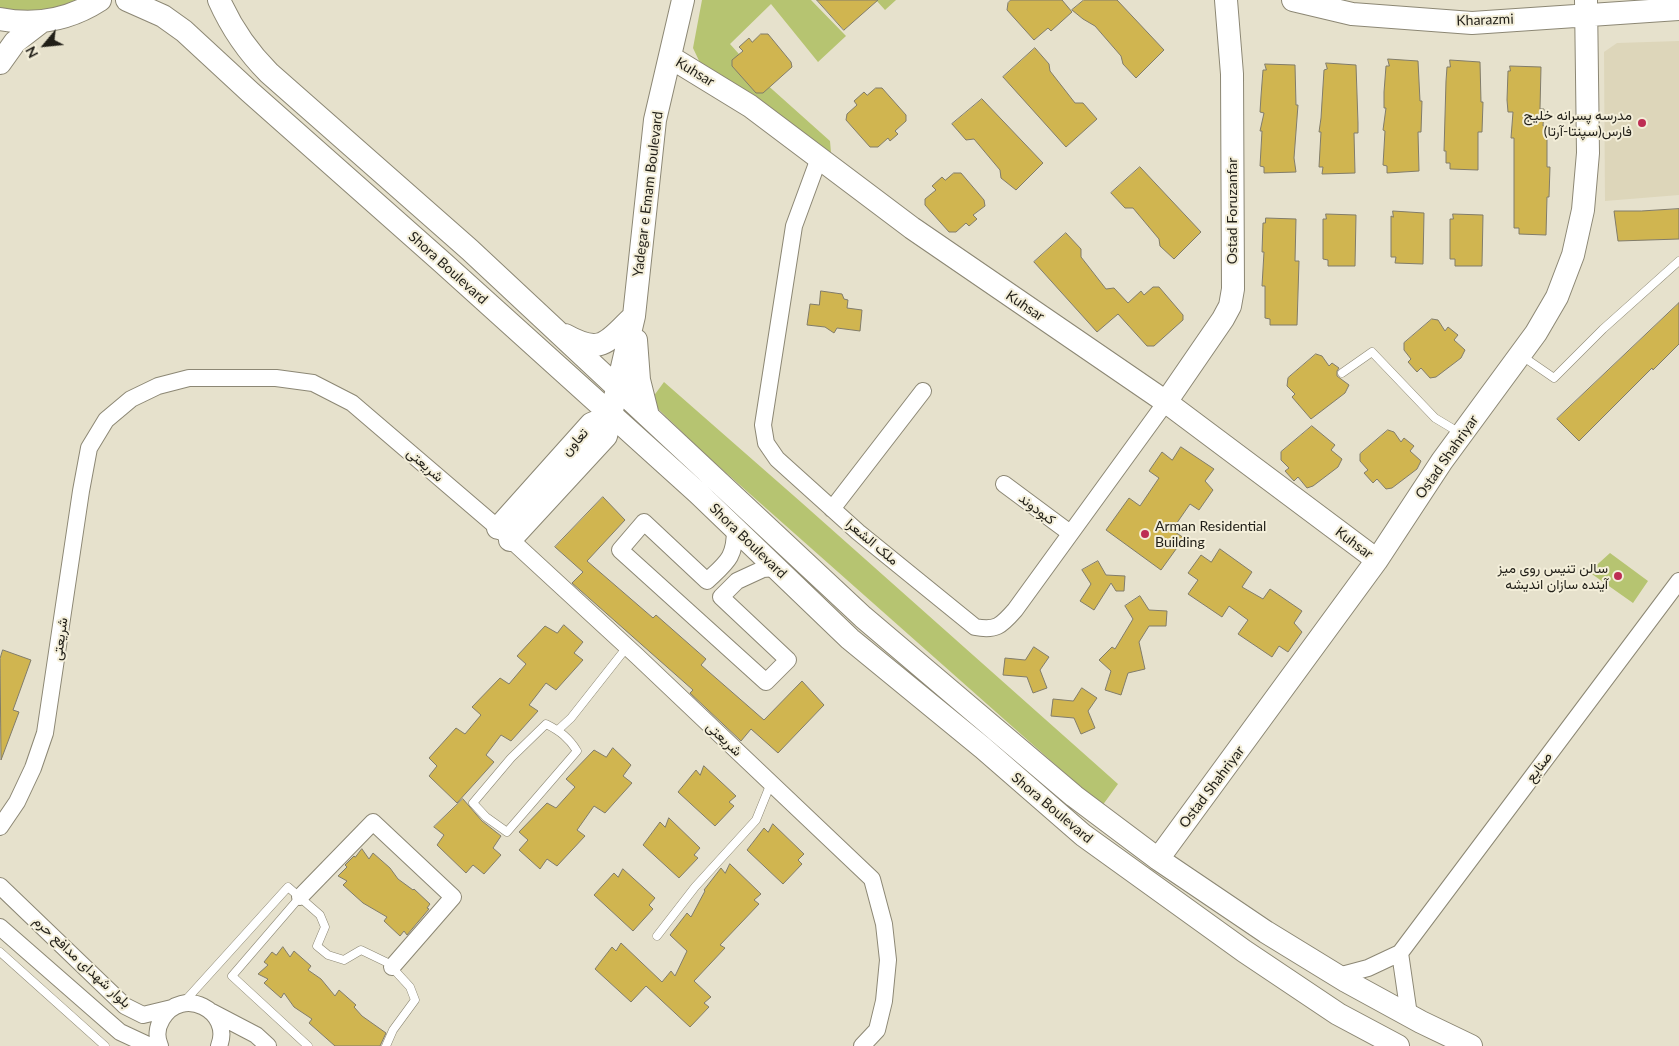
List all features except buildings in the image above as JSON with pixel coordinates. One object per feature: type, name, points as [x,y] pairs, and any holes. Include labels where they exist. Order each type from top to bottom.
[{"type":"main road","points":[[0,19],[16,22],[41,22],[66,17],[100,0]]},
{"type":"main road","name":"Shora Boulevard","points":[[127,0],[154,11],[184,31],[610,416],[698,493],[850,639],[983,748],[1083,835],[1244,951],[1330,1009],[1398,1046]]},
{"type":"main road","name":"Shora Boulevard","points":[[219,0],[226,16],[251,54],[268,73],[470,250],[862,617],[1074,796],[1158,859],[1266,932],[1338,976],[1471,1046]]},
{"type":"main road","name":"Yadegar e Emam Boulevard","points":[[610,416],[634,316],[655,120],[683,0]]},
{"type":"main road","name":"Ostad Foruzanfar","points":[[1166,402],[1224,319],[1230,306],[1233,289],[1231,203],[1232,74],[1226,0]]},
{"type":"main road","name":"Kharazmi","points":[[1293,0],[1353,10],[1472,23],[1586,7],[1679,9]]},
{"type":"main road","name":"Ostad Shahriyar","points":[[1158,859],[1377,560],[1442,462],[1536,333],[1557,297],[1573,255],[1583,210],[1588,153],[1586,7]]},
{"type":"main road","points":[[0,63],[15,42],[41,22]]},
{"type":"main road","name":"Kuhsar","points":[[670,57],[750,106],[912,228],[1166,402],[1377,560]]},
{"type":"main road","points":[[556,330],[581,344],[597,345],[606,343],[634,316]]},
{"type":"main road","points":[[634,316],[639,380],[648,416]]},
{"type":"main road","name":"تعاون","points":[[504,534],[591,424],[610,416]]},
{"type":"street","name":"ملک الشعرا","points":[[819,158],[794,226],[762,425],[766,443],[777,460],[832,509],[975,627],[989,630],[1004,622],[1015,610],[1166,402]]},
{"type":"street","name":"شریعتی","points":[[0,827],[18,802],[33,768],[45,733],[89,448],[106,420],[131,399],[158,386],[189,378],[276,378],[313,383],[352,403],[504,534],[627,647],[872,879],[884,924],[888,960],[884,1001],[877,1030],[862,1046]]},
{"type":"street","points":[[832,509],[923,391]]},
{"type":"street","name":"کبودوند","points":[[1004,484],[1070,534]]},
{"type":"street","points":[[644,522],[707,581],[721,597],[788,660],[766,682],[620,550],[644,522]]},
{"type":"street","points":[[707,581],[728,561],[735,545],[735,529]]},
{"type":"street","points":[[721,597],[737,581],[763,569],[776,568]]},
{"type":"street","name":"صنایع","points":[[1400,953],[1679,580]]},
{"type":"street","points":[[300,898],[373,822],[453,897],[392,967]]},
{"type":"street","name":"بلوار شهدای مدافع حرم","points":[[0,886],[126,1006],[143,1015],[177,1006]]},
{"type":"street","name":"بلوار شهدای مدافع حرم","points":[[0,927],[120,1032],[150,1046]]},
{"type":"street","points":[[1338,976],[1368,968],[1400,953],[1409,1015]]},
{"type":"street","points":[[160,1046],[158,1033],[160,1023],[165,1014],[177,1006],[193,1003],[203,1006],[256,1035],[268,1046]]},
{"type":"street","points":[[212,1012],[218,1021],[221,1032],[219,1046]]},
{"type":"lane","points":[[1520,355],[1554,378],[1603,329],[1679,261]]},
{"type":"lane","points":[[1342,373],[1372,352],[1435,418],[1462,434]]},
{"type":"lane","points":[[558,730],[571,718],[627,647]]},
{"type":"lane","points":[[546,724],[558,730],[570,740],[577,751],[507,832],[486,817],[473,803],[511,758],[546,724]]},
{"type":"lane","points":[[657,936],[695,887],[756,820],[771,783]]},
{"type":"lane","points":[[177,1006],[288,887],[320,915],[325,927],[317,946],[328,955],[344,960],[361,950],[388,962],[410,987],[415,1000],[393,1030],[386,1046]]},
{"type":"lane","points":[[300,898],[232,976],[308,1046]]},
{"type":"lane","points":[[0,952],[105,1046]]},
{"type":"shaded area","name":"مدرسه پسرانه خلیج فارس(سپنتا-آرتا)","points":[[1679,41],[1679,195],[1605,201],[1604,52],[1617,43]]},
{"type":"green space","points":[[0,0],[79,0],[58,12],[0,10]]},
{"type":"green space","points":[[702,0],[811,0],[846,36],[818,62],[771,4],[730,44],[764,82],[830,141],[831,153],[702,67],[693,48]]},
{"type":"green space","points":[[876,0],[896,0],[885,10]]},
{"type":"green space","points":[[664,382],[1118,784],[1102,806],[706,455],[650,401]]},
{"type":"green space","name":"سالن تنیس روی میز آینده سازان اندیشه","points":[[1610,553],[1648,581],[1633,603],[1589,572]]},
{"type":"place","name":"مدرسه پسرانه خلیج فارس(سپنتا-آرتا)","points":[[1642,123]]},
{"type":"place","name":"Arman Residential Building","points":[[1145,534]]},
{"type":"place","name":"سالن تنیس روی میز آینده سازان اندیشه","points":[[1618,576]]}]
